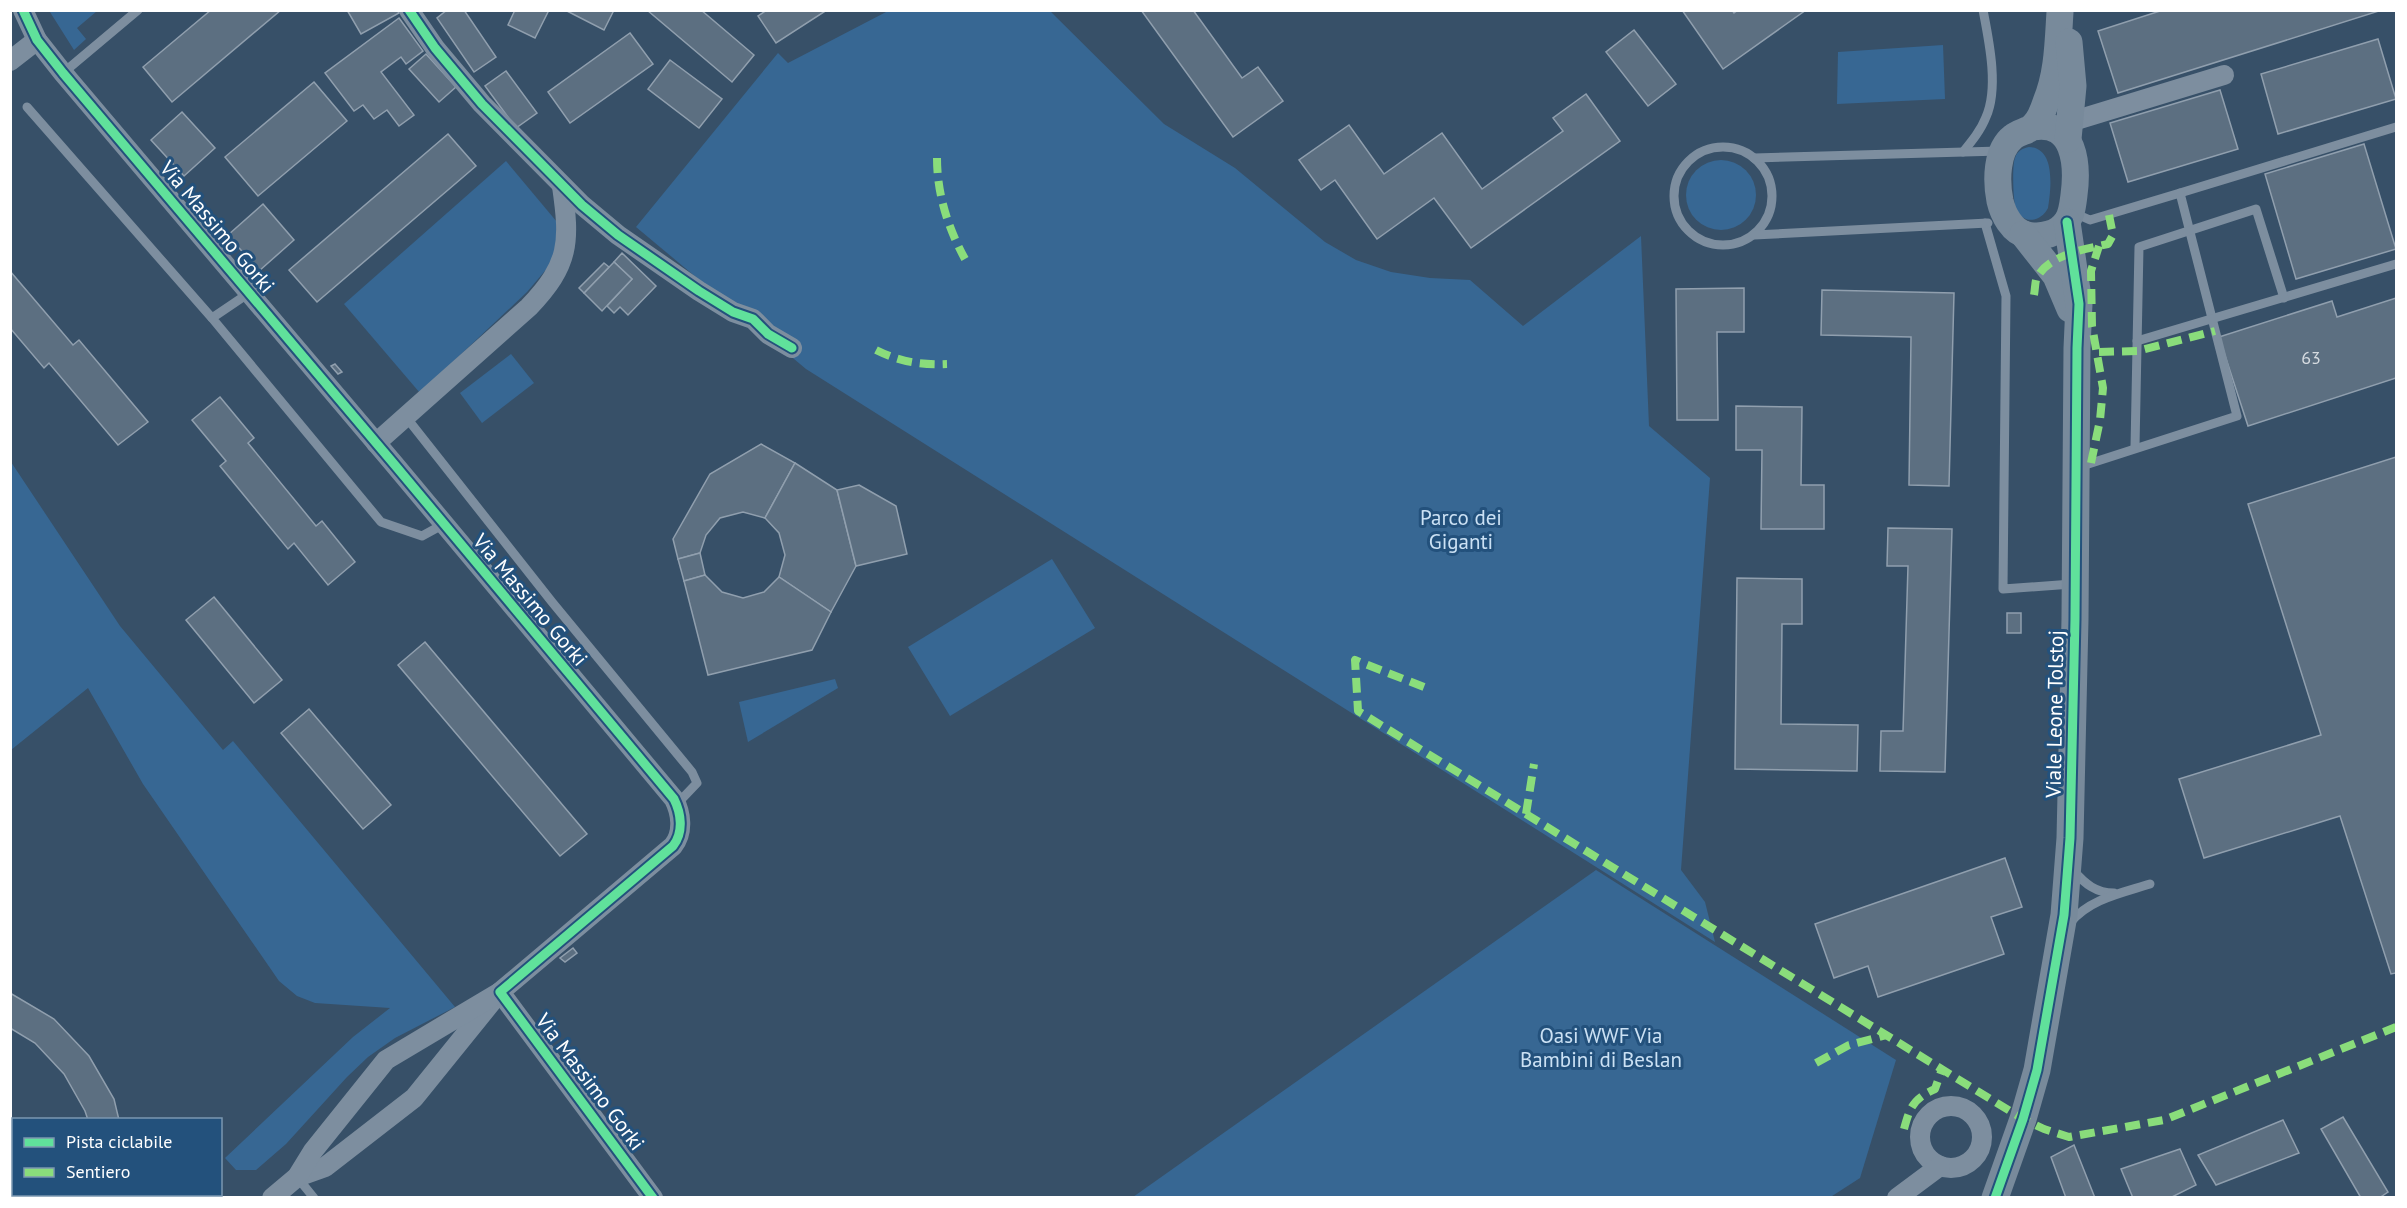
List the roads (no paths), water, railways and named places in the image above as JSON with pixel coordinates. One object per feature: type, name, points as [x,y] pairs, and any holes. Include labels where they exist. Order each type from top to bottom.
[{"type":"street","name":"Via Massimo Gorki","points":[[23,10],[37,40],[63,73],[376,442],[676,804]]},
{"type":"street","points":[[409,10],[450,66],[482,104],[562,186],[618,235],[733,312],[753,320],[768,334],[792,348]]},
{"type":"street","name":"Viale Leone Tolstoj","points":[[2062,11],[2052,84],[2046,104],[2033,127],[2016,134],[2002,151],[1999,192],[2005,226],[2052,270],[2060,285],[2072,314],[2077,348]]},
{"type":"street","name":"Viale Leone Tolstoj","points":[[1995,1197],[2031,1095],[2044,1039],[2061,939],[2069,866],[2076,584],[2079,304],[2069,217],[2076,169],[2069,131],[2072,66],[2062,11]]},
{"type":"street","points":[[10,61],[37,40]]},
{"type":"street","points":[[2033,127],[2069,131],[2224,75]]},
{"type":"street","points":[[376,442],[529,307],[555,277],[562,261],[567,232],[562,186]]},
{"type":"street","points":[[2005,226],[2034,237],[2046,236],[2069,217]]},
{"type":"street","points":[[297,1177],[313,1150],[386,1060],[500,992],[673,846],[680,829],[676,804]]},
{"type":"street","name":"Via Massimo Gorki","points":[[500,992],[653,1197]]},
{"type":"street","points":[[272,1197],[297,1177],[325,1167],[414,1098],[500,992]]},
{"type":"street","points":[[1897,1197],[1940,1166]]},
{"type":"lane","points":[[63,73],[138,10]]},
{"type":"lane","points":[[1963,152],[1981,129],[1991,101],[1990,55],[1983,10]]},
{"type":"lane","points":[[27,107],[212,318],[381,522],[422,536],[444,524]]},
{"type":"lane","points":[[2069,217],[2090,220],[2397,127]]},
{"type":"lane","points":[[1718,147],[1731,148],[1754,158],[1764,169],[1771,182],[1773,196],[1771,211],[1764,224],[1754,235],[1740,243],[1724,246],[1701,240],[1683,225],[1676,211],[1674,195],[1677,179],[1684,165],[1705,150],[1718,147]]},
{"type":"lane","points":[[1754,158],[2002,151]]},
{"type":"lane","points":[[2076,468],[2135,447],[2237,416],[2180,193]]},
{"type":"lane","points":[[2135,447],[2139,247],[2256,209],[2284,298]]},
{"type":"lane","points":[[1754,235],[2005,226],[2002,589],[2076,584]]},
{"type":"lane","points":[[2137,341],[2397,264]]},
{"type":"lane","points":[[212,318],[249,293]]},
{"type":"lane","points":[[406,417],[552,602],[692,772],[697,783],[676,804]]},
{"type":"lane","points":[[2069,866],[2095,890],[2104,893],[2120,893]]},
{"type":"lane","points":[[2061,939],[2071,921],[2081,911],[2120,893],[2150,884]]},
{"type":"lane","points":[[297,1177],[309,1196]]},
{"type":"park label","name":"Parco dei Giganti","points":[[1461,530]]},
{"type":"park label","name":"Oasi WWF Via Bambini di Beslan","points":[[1601,1048]]}]
